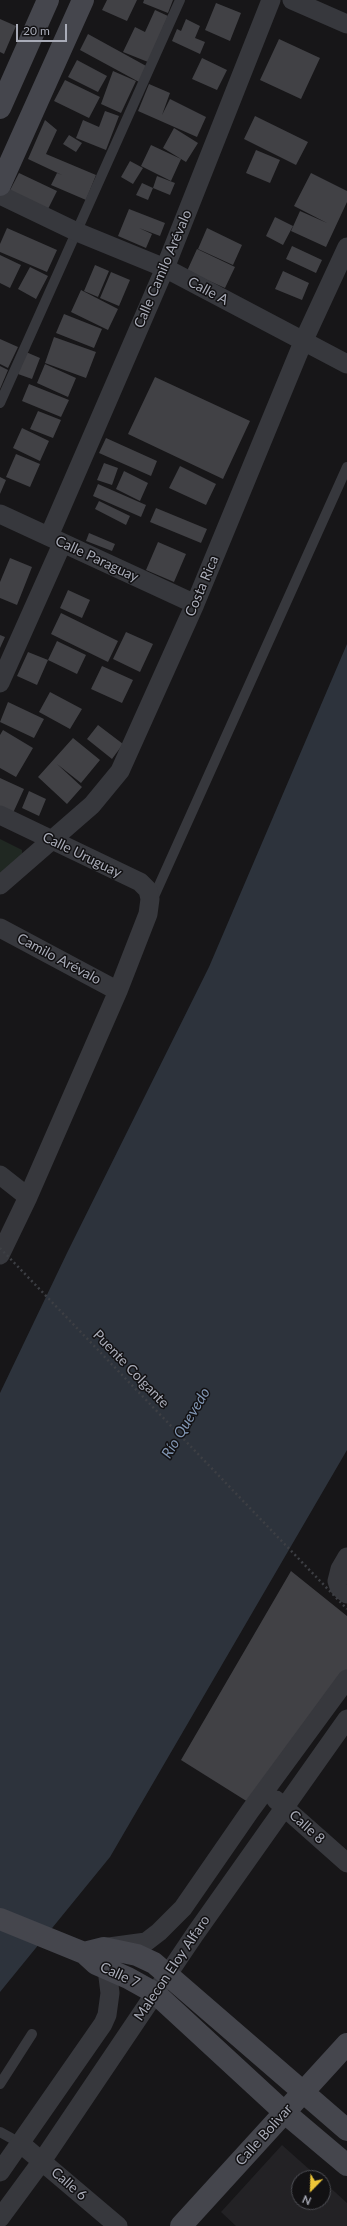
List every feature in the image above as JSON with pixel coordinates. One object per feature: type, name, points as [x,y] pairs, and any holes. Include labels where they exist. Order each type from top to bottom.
[{"type":"main road","points":[[0,108],[48,0]]},
{"type":"main road","points":[[0,185],[83,0]]},
{"type":"main road","points":[[0,1919],[87,1950]]},
{"type":"main road","name":"Calle 7","points":[[87,1950],[96,1964],[155,1993],[284,2112],[347,2165]]},
{"type":"main road","name":"Calle 7","points":[[87,1950],[136,1955],[154,1963],[347,2130]]},
{"type":"main road","name":"Calle Bolivar","points":[[181,2226],[347,2044]]},
{"type":"street","name":"Calle Camilo Arévalo","points":[[0,683],[271,0]]},
{"type":"street","points":[[292,0],[347,24]]},
{"type":"street","name":"Calle A","points":[[0,195],[78,232],[165,268],[347,364]]},
{"type":"street","name":"Costa Rica","points":[[0,885],[92,805],[120,771],[195,604],[303,342],[347,247]]},
{"type":"street","name":"Calle Paraguay","points":[[0,514],[195,604]]},
{"type":"street","name":"Calle Uruguay","points":[[0,815],[143,884],[149,893],[150,905]]},
{"type":"street","points":[[0,1255],[28,1197],[118,991],[150,905]]},
{"type":"street","name":"Camilo Arévalo","points":[[0,928],[118,991]]},
{"type":"street","points":[[0,1175],[28,1197]]},
{"type":"street","points":[[343,1591],[337,1581],[340,1569],[347,1557]]},
{"type":"street","name":"Malecon Eloy Alfaro","points":[[87,1950],[146,1942],[172,1920],[183,1908],[265,1791],[347,1679]]},
{"type":"street","name":"Malecon Eloy Alfaro","points":[[0,2218],[42,2161],[167,1974],[347,1719]]},
{"type":"street","name":"Calle 8","points":[[265,1791],[347,1863]]},
{"type":"street","points":[[172,1920],[195,1934]]},
{"type":"street","points":[[0,2172],[103,2024],[109,2006],[110,1982],[107,1969]]},
{"type":"street","name":"Calle 6","points":[[20,2143],[118,2226]]},
{"type":"lane","points":[[0,403],[78,232],[180,0]]},
{"type":"lane","points":[[150,905],[347,467]]},
{"type":"lane","points":[[0,2084],[32,2034]]},
{"type":"lane","points":[[0,2132],[20,2143]]},
{"type":"path","name":"Puente Colgante","points":[[0,1248],[347,1609]]},
{"type":"shaded area","points":[[0,839],[22,850],[22,856],[0,875]]},
{"type":"shaded area","points":[[282,2145],[310,2170],[291,2170],[291,2210],[331,2210],[331,2188],[347,2203],[347,2226],[236,2226],[221,2212]]},
{"type":"water","name":"Río Quevedo","points":[[347,644],[347,1450],[110,1857],[0,1992],[0,1393],[67,1253],[209,967]]},
{"type":"building","points":[[107,0],[137,0],[127,21],[102,10]]},
{"type":"building","points":[[144,0],[173,0],[168,13],[143,3]]},
{"type":"building","points":[[216,3],[241,13],[230,41],[205,30]]},
{"type":"building","points":[[155,10],[168,16],[148,62],[123,52],[135,27],[145,32]]},
{"type":"building","points":[[0,19],[16,26],[4,54],[0,52]]},
{"type":"building","points":[[186,19],[200,26],[195,38],[205,42],[200,54],[172,41],[177,29],[181,31]]},
{"type":"building","points":[[88,34],[148,67],[139,82],[80,50]]},
{"type":"building","points":[[279,39],[320,58],[301,99],[260,80]]},
{"type":"building","points":[[202,58],[227,70],[217,90],[192,79]]},
{"type":"building","points":[[77,60],[107,76],[98,92],[68,77]]},
{"type":"building","points":[[113,71],[136,81],[121,113],[101,104]]},
{"type":"building","points":[[65,80],[100,97],[89,118],[54,101]]},
{"type":"building","points":[[149,84],[170,93],[162,115],[170,99],[206,117],[197,137],[138,111]]},
{"type":"building","points":[[105,111],[119,116],[106,150],[76,138],[83,120],[99,127]]},
{"type":"building","points":[[255,116],[308,142],[296,165],[244,139]]},
{"type":"building","points":[[45,120],[57,130],[46,154],[96,175],[86,200],[51,185],[57,173],[62,175],[28,159]]},
{"type":"building","points":[[174,128],[198,143],[186,162],[163,148]]},
{"type":"building","points":[[69,135],[82,143],[76,152],[63,144]]},
{"type":"building","points":[[151,145],[181,159],[171,181],[141,166]]},
{"type":"building","points":[[256,150],[280,160],[270,183],[246,173]]},
{"type":"building","points":[[130,161],[143,168],[133,184],[121,177]]},
{"type":"building","points":[[19,173],[57,191],[45,215],[7,196]]},
{"type":"building","points":[[311,173],[347,191],[347,202],[326,247],[291,231],[300,211],[327,223],[294,206]]},
{"type":"building","points":[[157,176],[175,183],[170,195],[153,188]]},
{"type":"building","points":[[142,183],[153,188],[148,200],[136,195]]},
{"type":"building","points":[[129,209],[165,223],[160,236],[139,228],[152,234],[146,248],[118,236]]},
{"type":"building","points":[[275,217],[293,226],[283,245],[266,236]]},
{"type":"building","points":[[7,228],[57,250],[47,272],[0,252],[0,244]]},
{"type":"building","points":[[207,228],[242,245],[233,265],[198,249]]},
{"type":"building","points":[[292,246],[322,260],[316,273],[286,259]]},
{"type":"building","points":[[197,249],[235,267],[225,288],[187,271]]},
{"type":"building","points":[[0,255],[21,265],[10,288],[0,283]]},
{"type":"building","points":[[95,265],[109,271],[98,297],[84,291]]},
{"type":"building","points":[[30,267],[48,276],[36,299],[18,289]]},
{"type":"building","points":[[283,271],[309,283],[302,300],[275,289]]},
{"type":"building","points":[[111,272],[130,280],[119,306],[100,298]]},
{"type":"building","points":[[81,290],[118,309],[108,330],[71,312]]},
{"type":"building","points":[[64,314],[102,329],[94,348],[56,333]]},
{"type":"building","points":[[54,337],[96,352],[86,378],[45,363]]},
{"type":"building","points":[[0,339],[18,347],[8,368],[0,364]]},
{"type":"building","points":[[26,352],[40,358],[32,379],[18,374]]},
{"type":"building","points":[[45,364],[76,378],[68,397],[37,383]]},
{"type":"building","points":[[0,366],[8,370],[0,389]]},
{"type":"building","points":[[155,377],[250,421],[223,479],[128,434]]},
{"type":"building","points":[[29,384],[69,400],[61,417],[22,401]]},
{"type":"building","points":[[38,411],[61,420],[53,438],[30,429]]},
{"type":"building","points":[[22,428],[49,441],[40,461],[13,448]]},
{"type":"building","points":[[106,438],[157,461],[151,476],[99,453]]},
{"type":"building","points":[[16,454],[40,464],[30,487],[6,477]]},
{"type":"building","points":[[104,463],[118,468],[112,485],[97,480]]},
{"type":"building","points":[[180,466],[216,484],[206,505],[169,488]]},
{"type":"building","points":[[124,471],[148,483],[140,501],[116,489]]},
{"type":"building","points":[[0,477],[6,480],[0,494]]},
{"type":"building","points":[[98,484],[146,505],[141,517],[93,496]]},
{"type":"building","points":[[99,501],[130,516],[126,525],[95,509]]},
{"type":"building","points":[[156,508],[207,529],[201,543],[150,522]]},
{"type":"building","points":[[89,533],[115,544],[112,551],[86,541]]},
{"type":"building","points":[[158,542],[186,554],[174,582],[146,570]]},
{"type":"building","points":[[10,558],[32,567],[17,605],[0,598],[0,582]]},
{"type":"building","points":[[68,590],[90,600],[82,618],[60,608]]},
{"type":"building","points":[[61,613],[118,641],[108,662],[51,634]]},
{"type":"building","points":[[126,632],[153,644],[140,672],[113,659]]},
{"type":"building","points":[[0,635],[5,637],[0,648]]},
{"type":"building","points":[[57,641],[86,655],[77,674],[48,660]]},
{"type":"building","points":[[28,652],[48,660],[37,685],[17,676]]},
{"type":"building","points":[[102,666],[133,680],[122,703],[91,689]]},
{"type":"building","points":[[50,692],[82,709],[70,729],[39,712]]},
{"type":"building","points":[[8,702],[44,719],[34,738],[0,722]]},
{"type":"building","points":[[98,725],[123,744],[112,759],[87,739]]},
{"type":"building","points":[[3,730],[33,748],[16,777],[0,768],[0,735]]},
{"type":"building","points":[[73,738],[100,760],[81,783],[57,764],[82,787],[67,804],[38,777]]},
{"type":"building","points":[[0,778],[24,789],[13,813],[0,808]]},
{"type":"building","points":[[29,791],[46,799],[39,816],[22,808]]},
{"type":"building","points":[[291,1571],[347,1616],[347,1670],[248,1802],[181,1760]]}]
